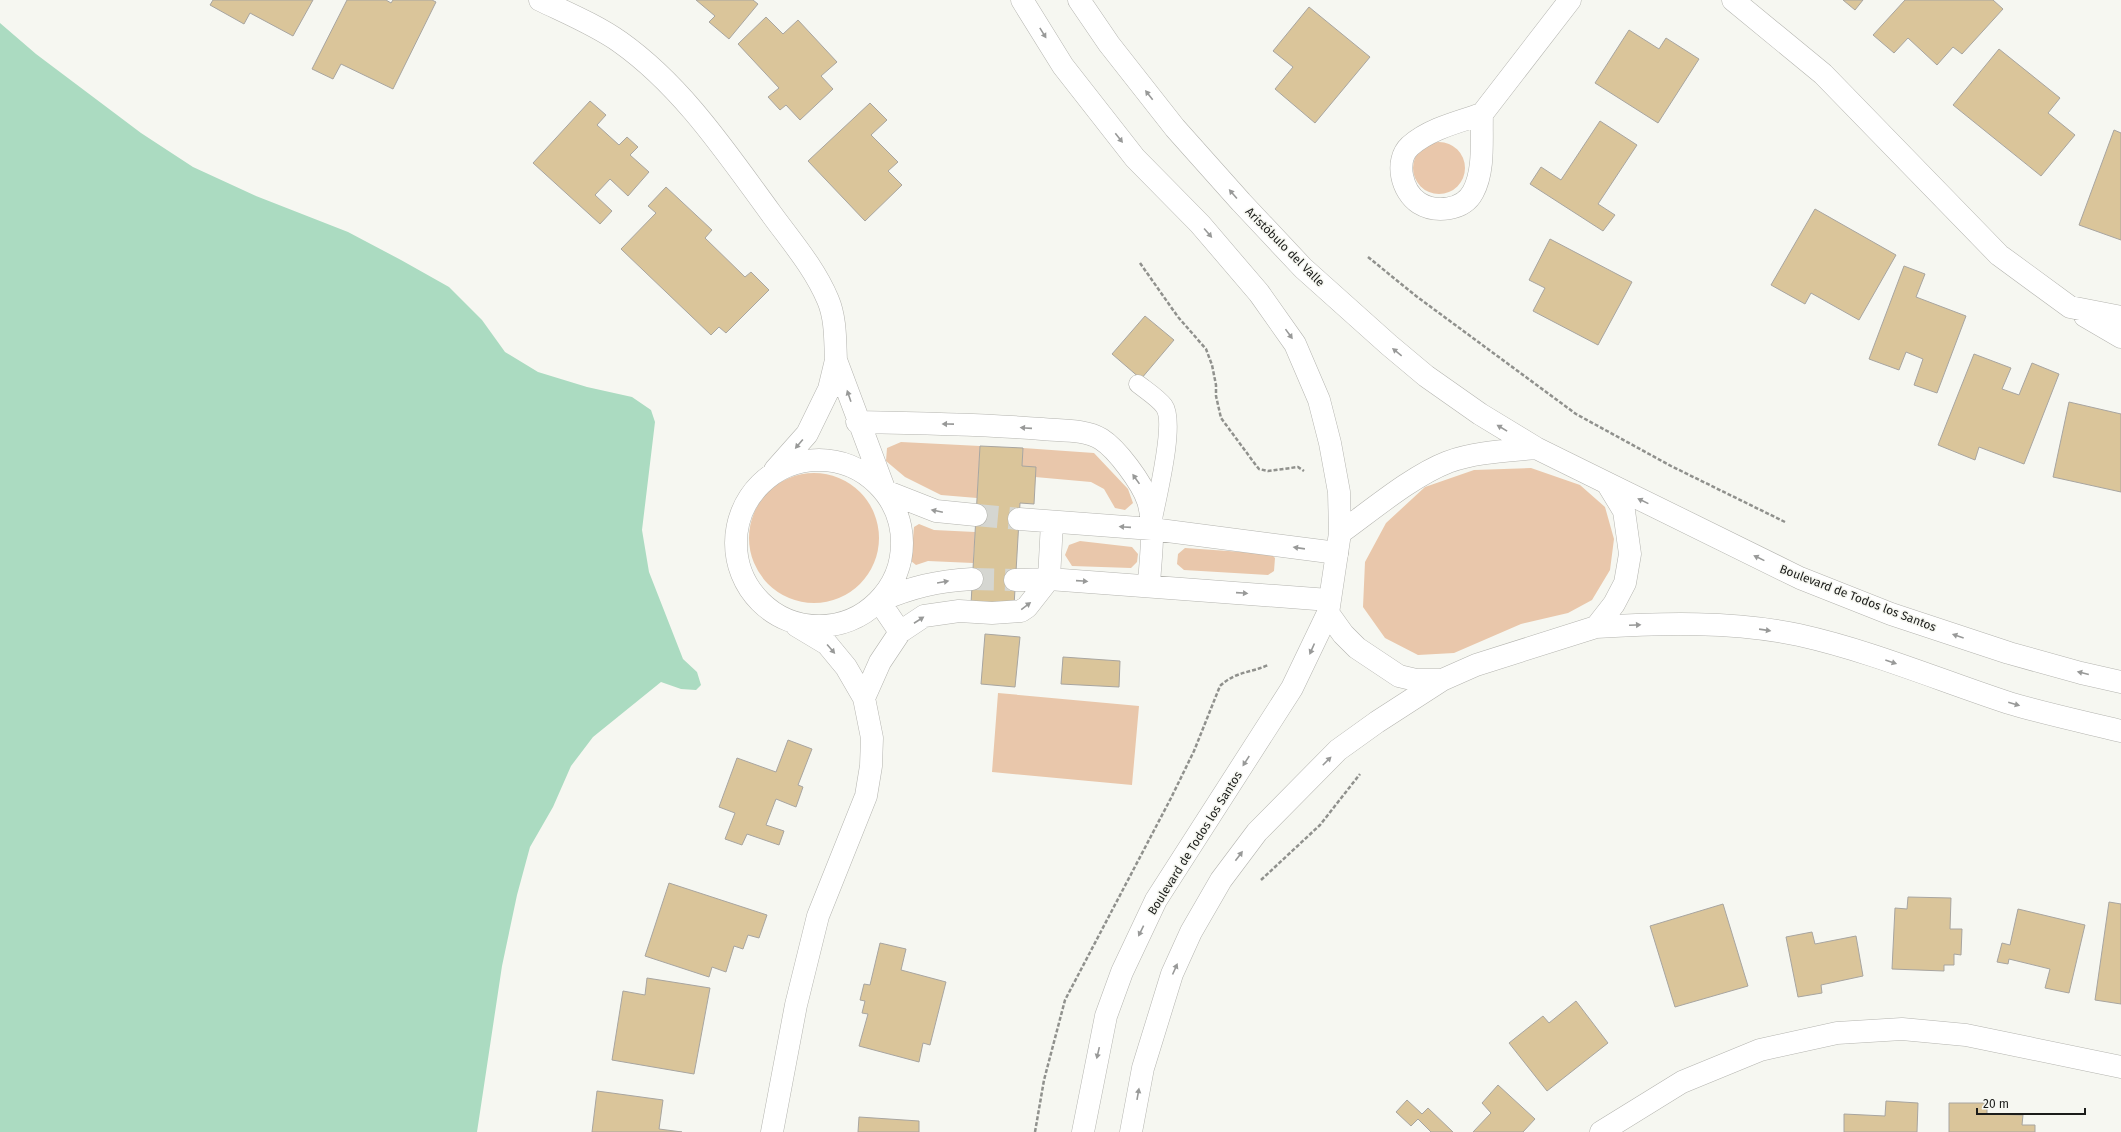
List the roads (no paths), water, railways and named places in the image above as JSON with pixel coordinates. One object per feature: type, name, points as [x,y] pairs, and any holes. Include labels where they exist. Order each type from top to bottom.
[{"type":"street","points":[[540,0],[583,21],[620,42],[653,69],[686,102],[729,156],[811,266],[829,302],[834,322],[836,360],[885,491],[897,512],[902,535],[901,559],[893,582],[879,601]]},
{"type":"street","points":[[1022,0],[1063,66],[1135,158],[1205,230],[1260,294],[1295,344],[1320,400],[1330,443],[1338,492],[1338,543]]},
{"type":"street","name":"Aristóbulo del Valle","points":[[1078,0],[1109,44],[1175,128],[1303,268],[1426,376],[1480,414],[1536,448],[1607,483]]},
{"type":"street","points":[[1482,114],[1479,170],[1473,193],[1466,201],[1455,207],[1441,209],[1429,207],[1418,202],[1409,192],[1402,175],[1401,168],[1404,155],[1409,147],[1429,134],[1482,114],[1570,0]]},
{"type":"street","points":[[1733,0],[1823,74],[1999,255],[2070,307],[2121,337]]},
{"type":"street","points":[[2070,307],[2121,317]]},
{"type":"street","points":[[772,1132],[796,1005],[818,916],[866,796],[871,766],[872,738],[864,698],[846,667],[827,644],[766,606],[748,588],[739,564],[736,539],[741,514],[753,492],[772,474],[807,434],[829,389],[836,360]]},
{"type":"street","points":[[858,422],[987,425],[1081,432],[1100,438],[1110,447],[1138,483],[1148,501],[1152,529],[1149,586]]},
{"type":"street","points":[[1019,519],[1338,543],[1414,480],[1447,463],[1488,452],[1536,448]]},
{"type":"street","points":[[772,474],[794,463],[819,460],[844,463],[866,474],[885,491],[936,511],[976,515]]},
{"type":"street","points":[[1596,627],[1614,604],[1625,584],[1630,554],[1624,510],[1607,483]]},
{"type":"street","name":"Boulevard de Todos los Santos","points":[[1607,483],[1807,581],[1891,614],[2009,653],[2081,673],[2121,682]]},
{"type":"street","points":[[864,698],[880,662],[900,632],[924,616],[959,611],[992,613],[1021,610],[1035,598],[1049,579],[1052,522]]},
{"type":"street","name":"Boulevard de Todos los Santos","points":[[1083,1132],[1106,1016],[1122,972],[1156,900],[1292,688],[1329,606],[1338,543]]},
{"type":"street","points":[[787,620],[811,626],[836,625],[859,616],[879,601],[910,588],[947,581],[972,579]]},
{"type":"street","points":[[1015,580],[1049,579],[1149,586],[1329,606],[1342,634],[1356,648],[1399,676],[1416,680],[1442,680]]},
{"type":"street","points":[[879,601],[900,632]]},
{"type":"street","points":[[1132,1132],[1143,1068],[1172,974],[1191,932],[1222,880],[1257,832],[1338,750],[1377,722],[1442,680],[1476,665],[1596,627],[1654,624],[1734,626],[1798,635],[1859,651],[2011,703],[2121,732]]},
{"type":"street","points":[[1601,1132],[1682,1082],[1760,1050],[1837,1033],[1902,1029],[1966,1035],[2121,1067]]},
{"type":"lane","points":[[1138,384],[1165,407],[1169,419],[1163,467],[1152,529]]},
{"type":"tunnel","points":[[976,515],[1019,519]]},
{"type":"tunnel","points":[[972,579],[1015,580]]}]
